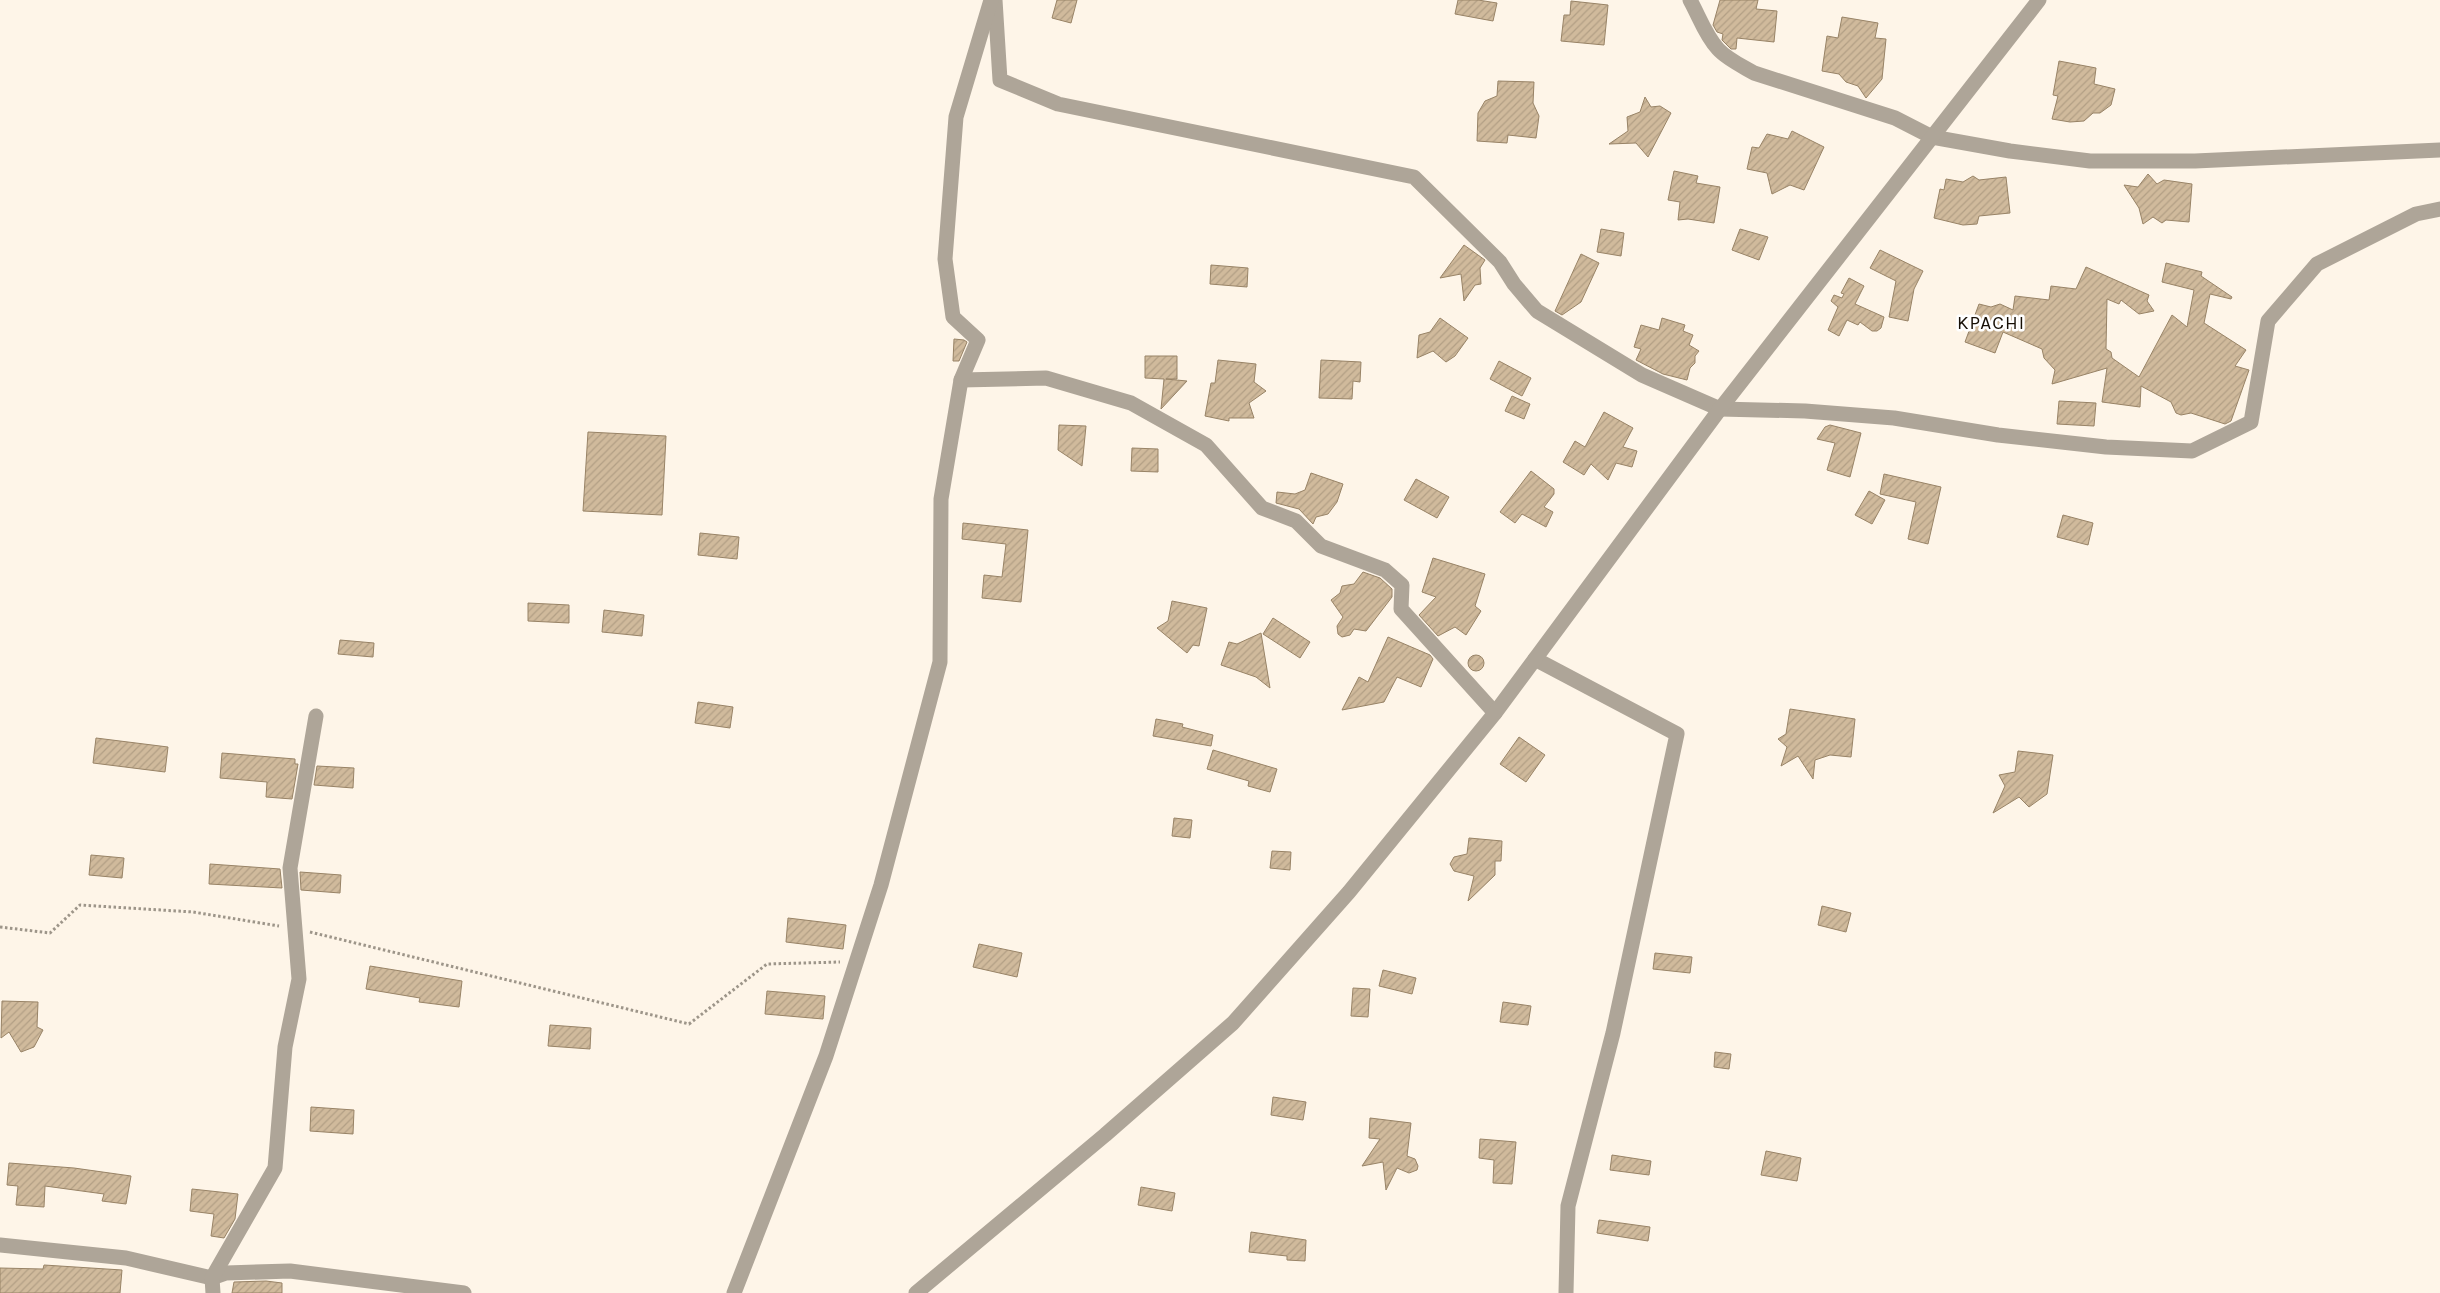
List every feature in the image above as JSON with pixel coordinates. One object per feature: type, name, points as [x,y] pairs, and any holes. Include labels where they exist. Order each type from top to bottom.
[{"type":"street","points":[[734,1293],[826,1056],[881,885],[940,662],[941,499],[961,380],[978,340],[953,317],[944,258],[956,117],[991,0]]},
{"type":"street","points":[[996,0],[1000,80],[1058,104],[1414,177],[1495,256],[1514,284],[1537,311],[1642,375],[1720,409],[1805,411],[1894,418],[1998,435],[2106,447],[2192,451],[2251,422],[2268,321],[2317,264],[2416,214],[2440,209]]},
{"type":"street","points":[[1690,0],[1717,49],[1754,73],[1895,118],[1932,137],[2010,151],[2090,161],[2195,161],[2440,150]]},
{"type":"street","points":[[916,1293],[1105,1135],[1233,1022],[1349,892],[1495,714],[1720,409],[2039,0]]},
{"type":"street","points":[[961,380],[1046,378],[1131,403],[1206,445],[1262,508],[1296,522],[1321,546],[1385,570],[1402,586],[1400,609],[1495,714]]},
{"type":"street","points":[[1535,659],[1677,734],[1613,1034],[1568,1206],[1566,1293]]},
{"type":"street","points":[[212,1293],[212,1278],[275,1168],[285,1048],[300,979],[290,868],[316,716]]},
{"type":"street","points":[[0,1245],[126,1258],[212,1278],[226,1273],[290,1271],[464,1293]]},
{"type":"path","points":[[0,927],[50,933],[80,905],[193,912],[295,929],[689,1024],[767,964],[856,962]]},
{"type":"building","points":[[1057,0],[1077,0],[1071,23],[1052,18]]},
{"type":"building","points":[[1458,0],[1478,0],[1497,3],[1493,21],[1455,14]]},
{"type":"building","points":[[1720,0],[1758,0],[1756,9],[1777,11],[1774,42],[1737,38],[1736,49],[1731,49],[1722,40],[1723,34],[1717,32],[1713,25]]},
{"type":"building","points":[[1571,1],[1608,5],[1604,45],[1561,41],[1564,15],[1570,15]]},
{"type":"building","points":[[1842,17],[1878,23],[1875,38],[1886,39],[1882,79],[1866,98],[1858,86],[1846,82],[1839,74],[1822,71],[1827,36],[1838,38]]},
{"type":"building","points":[[2059,61],[2096,68],[2094,84],[2115,89],[2111,105],[2100,113],[2093,113],[2084,121],[2070,122],[2052,119],[2058,96],[2053,95]]},
{"type":"building","points":[[1498,81],[1534,82],[1533,103],[1539,116],[1536,138],[1508,135],[1507,143],[1477,141],[1478,113],[1485,101],[1497,96]]},
{"type":"building","points":[[1645,97],[1651,107],[1660,106],[1671,113],[1648,157],[1636,143],[1609,144],[1628,131],[1627,117],[1640,112]]},
{"type":"building","points":[[1792,131],[1824,147],[1804,190],[1790,185],[1772,194],[1767,173],[1747,169],[1752,147],[1759,148],[1767,134],[1788,139]]},
{"type":"building","points":[[1674,171],[1698,176],[1696,183],[1720,187],[1714,223],[1688,219],[1678,220],[1680,202],[1668,200]]},
{"type":"building","points":[[2148,174],[2157,184],[2164,180],[2192,184],[2189,222],[2166,220],[2162,223],[2153,217],[2143,224],[2139,208],[2124,185],[2138,187]]},
{"type":"building","points":[[1973,176],[1979,180],[2006,177],[2010,213],[1979,216],[1977,224],[1963,225],[1934,218],[1940,189],[1944,190],[1946,179],[1963,182]]},
{"type":"building","points":[[1601,229],[1624,233],[1621,256],[1597,252]]},
{"type":"building","points":[[1740,229],[1768,237],[1759,260],[1732,250]]},
{"type":"building","points":[[1464,245],[1485,260],[1480,268],[1481,284],[1475,285],[1464,301],[1461,274],[1440,278]]},
{"type":"building","points":[[1880,250],[1923,271],[1914,289],[1908,321],[1889,317],[1896,281],[1870,268]]},
{"type":"building","points":[[1581,254],[1599,263],[1581,302],[1562,315],[1555,311]]},
{"type":"building","points":[[2166,263],[2202,272],[2201,276],[2232,297],[2231,299],[2210,294],[2204,323],[2246,350],[2235,366],[2249,370],[2231,421],[2225,424],[2191,413],[2181,415],[2176,413],[2171,402],[2141,386],[2140,407],[2102,402],[2107,368],[2052,384],[2055,370],[2044,358],[2042,349],[2003,332],[1995,353],[1965,342],[1979,304],[1991,307],[2000,304],[2013,310],[2015,296],[2049,300],[2051,286],[2076,289],[2086,267],[2149,295],[2147,301],[2154,311],[2139,314],[2121,300],[2119,304],[2107,299],[2106,349],[2111,352],[2112,358],[2139,377],[2172,315],[2187,327],[2194,290],[2162,282]]},
{"type":"building","points":[[1211,265],[1248,268],[1247,287],[1210,284]]},
{"type":"building","points":[[1849,278],[1864,286],[1855,304],[1884,317],[1881,328],[1877,331],[1872,331],[1860,322],[1858,325],[1847,320],[1839,336],[1828,330],[1838,307],[1831,301],[1834,295],[1842,298],[1844,294],[1841,293]]},
{"type":"building","points":[[1440,318],[1468,338],[1455,356],[1446,362],[1433,351],[1417,358],[1419,335],[1430,332]]},
{"type":"building","points":[[1662,318],[1685,325],[1683,331],[1693,335],[1689,345],[1699,351],[1695,356],[1695,363],[1690,368],[1687,380],[1663,374],[1636,360],[1641,349],[1634,347],[1641,325],[1659,330]]},
{"type":"building","points":[[954,339],[967,342],[959,361],[953,361]]},
{"type":"building","points":[[1145,356],[1177,356],[1177,379],[1166,379],[1187,381],[1161,409],[1164,379],[1145,378]]},
{"type":"building","points":[[1218,360],[1256,364],[1254,382],[1266,391],[1249,403],[1254,418],[1229,418],[1229,421],[1205,416],[1211,383],[1215,383]]},
{"type":"building","points":[[1321,360],[1361,362],[1360,382],[1353,381],[1352,399],[1319,398]]},
{"type":"building","points":[[1499,361],[1531,378],[1522,396],[1490,379]]},
{"type":"building","points":[[1512,396],[1530,404],[1524,419],[1505,411]]},
{"type":"building","points":[[2059,401],[2096,403],[2094,426],[2057,424]]},
{"type":"building","points":[[1604,412],[1633,428],[1623,447],[1637,451],[1632,467],[1616,463],[1608,480],[1591,464],[1584,475],[1563,462],[1575,441],[1585,447]]},
{"type":"building","points":[[1059,425],[1086,426],[1082,466],[1058,450]]},
{"type":"building","points":[[1830,425],[1861,433],[1850,477],[1827,470],[1835,443],[1817,439],[1825,427]]},
{"type":"building","points":[[588,432],[666,436],[662,515],[583,511]]},
{"type":"building","points":[[1132,448],[1158,449],[1158,472],[1131,471]]},
{"type":"building","points":[[1531,471],[1554,489],[1554,494],[1544,507],[1553,512],[1546,527],[1522,514],[1515,523],[1500,512]]},
{"type":"building","points":[[1311,473],[1343,484],[1337,502],[1328,514],[1316,517],[1313,524],[1299,509],[1276,503],[1277,492],[1295,494],[1305,490]]},
{"type":"building","points":[[1884,474],[1941,487],[1928,544],[1908,539],[1916,502],[1880,494]]},
{"type":"building","points":[[1416,479],[1449,497],[1437,518],[1404,500]]},
{"type":"building","points":[[1869,491],[1885,500],[1872,524],[1855,515]]},
{"type":"building","points":[[2063,515],[2093,523],[2088,545],[2057,537]]},
{"type":"building","points":[[963,523],[1028,530],[1021,602],[982,598],[984,575],[1002,577],[1006,544],[962,539]]},
{"type":"building","points":[[700,533],[739,537],[737,559],[698,555]]},
{"type":"building","points":[[1433,558],[1485,574],[1475,606],[1481,611],[1466,635],[1455,627],[1438,636],[1419,615],[1436,597],[1422,592]]},
{"type":"building","points":[[1363,572],[1380,578],[1392,589],[1392,597],[1366,631],[1354,629],[1350,635],[1342,637],[1338,634],[1337,626],[1343,617],[1331,600],[1340,593],[1342,586],[1354,584]]},
{"type":"building","points":[[1172,601],[1207,608],[1199,646],[1193,645],[1187,653],[1157,628],[1168,621]]},
{"type":"building","points":[[528,603],[569,605],[569,623],[528,621]]},
{"type":"building","points":[[604,610],[644,615],[642,636],[602,632]]},
{"type":"building","points":[[1273,618],[1310,642],[1300,658],[1263,634]]},
{"type":"building","points":[[1261,633],[1270,688],[1256,677],[1221,665],[1229,642],[1237,644]]},
{"type":"building","points":[[1388,637],[1430,655],[1433,659],[1421,687],[1397,677],[1384,702],[1342,710],[1359,677],[1368,682]]},
{"type":"building","points":[[340,640],[374,643],[373,657],[338,654]]},
{"type":"building","points":[[1476,655],[1482,657],[1484,663],[1482,669],[1476,671],[1470,669],[1468,663],[1470,657]]},
{"type":"building","points":[[698,702],[733,707],[730,728],[695,723]]},
{"type":"building","points":[[1790,709],[1855,719],[1851,757],[1830,755],[1815,760],[1813,779],[1798,756],[1781,766],[1787,747],[1778,739],[1786,734]]},
{"type":"building","points":[[1156,719],[1183,724],[1182,727],[1213,735],[1211,746],[1153,736]]},
{"type":"building","points":[[1519,737],[1545,755],[1526,782],[1500,764]]},
{"type":"building","points":[[96,738],[168,747],[165,772],[93,763]]},
{"type":"building","points":[[1213,750],[1277,769],[1270,792],[1248,786],[1249,781],[1207,769]]},
{"type":"building","points":[[2018,751],[2053,755],[2047,794],[2029,807],[2019,797],[1993,813],[2005,786],[1999,775],[2015,772]]},
{"type":"building","points":[[222,753],[295,759],[295,764],[298,764],[292,799],[266,797],[267,782],[220,778]]},
{"type":"building","points":[[317,766],[354,768],[353,788],[314,785]]},
{"type":"building","points":[[1174,818],[1192,820],[1190,838],[1172,836]]},
{"type":"building","points":[[1469,838],[1502,841],[1501,861],[1495,861],[1495,875],[1468,901],[1474,876],[1454,871],[1450,864],[1454,857],[1467,854]]},
{"type":"building","points":[[1272,851],[1291,852],[1290,870],[1270,868]]},
{"type":"building","points":[[91,855],[124,858],[122,878],[89,875]]},
{"type":"building","points":[[210,864],[280,869],[282,888],[209,884]]},
{"type":"building","points":[[300,872],[341,875],[340,893],[301,890]]},
{"type":"building","points":[[1822,906],[1851,913],[1846,932],[1818,925]]},
{"type":"building","points":[[788,918],[846,925],[843,949],[786,942]]},
{"type":"building","points":[[979,944],[1022,953],[1017,977],[973,967]]},
{"type":"building","points":[[1655,953],[1692,957],[1690,973],[1653,969]]},
{"type":"building","points":[[370,966],[462,981],[459,1007],[419,1002],[420,998],[366,989]]},
{"type":"building","points":[[1383,970],[1416,978],[1412,994],[1379,986]]},
{"type":"building","points":[[1353,988],[1370,989],[1368,1017],[1351,1016]]},
{"type":"building","points":[[767,991],[825,996],[823,1019],[765,1014]]},
{"type":"building","points":[[2,1001],[38,1002],[37,1027],[43,1030],[34,1047],[21,1052],[9,1032],[1,1038]]},
{"type":"building","points":[[1503,1002],[1531,1006],[1528,1025],[1500,1022]]},
{"type":"building","points":[[550,1025],[591,1028],[590,1049],[548,1046]]},
{"type":"building","points":[[1715,1052],[1731,1054],[1729,1069],[1714,1067]]},
{"type":"building","points":[[1273,1097],[1306,1102],[1303,1120],[1271,1115]]},
{"type":"building","points":[[311,1107],[354,1110],[353,1134],[310,1131]]},
{"type":"building","points":[[1370,1118],[1411,1123],[1407,1156],[1415,1159],[1418,1166],[1417,1170],[1409,1173],[1397,1168],[1386,1190],[1383,1162],[1362,1166],[1380,1139],[1369,1138]]},
{"type":"building","points":[[1480,1139],[1516,1142],[1512,1184],[1493,1183],[1494,1160],[1479,1158]]},
{"type":"building","points":[[1766,1151],[1801,1158],[1797,1181],[1761,1175]]},
{"type":"building","points":[[1612,1155],[1651,1161],[1649,1175],[1610,1170]]},
{"type":"building","points":[[9,1163],[74,1168],[131,1176],[126,1204],[102,1201],[104,1194],[45,1186],[44,1207],[16,1205],[18,1186],[7,1185]]},
{"type":"building","points":[[1141,1187],[1175,1193],[1172,1211],[1138,1205]]},
{"type":"building","points":[[192,1189],[238,1194],[235,1219],[224,1238],[211,1236],[214,1214],[190,1211]]},
{"type":"building","points":[[1599,1220],[1650,1227],[1648,1241],[1597,1233]]},
{"type":"building","points":[[1251,1232],[1306,1240],[1305,1261],[1287,1260],[1287,1256],[1249,1252]]},
{"type":"building","points":[[44,1265],[122,1270],[120,1293],[0,1293],[0,1268],[43,1269]]},
{"type":"building","points":[[266,1281],[282,1283],[282,1293],[232,1293],[234,1282]]},
{"type":"district","name":"KPACHI","points":[[1991,322]]}]
